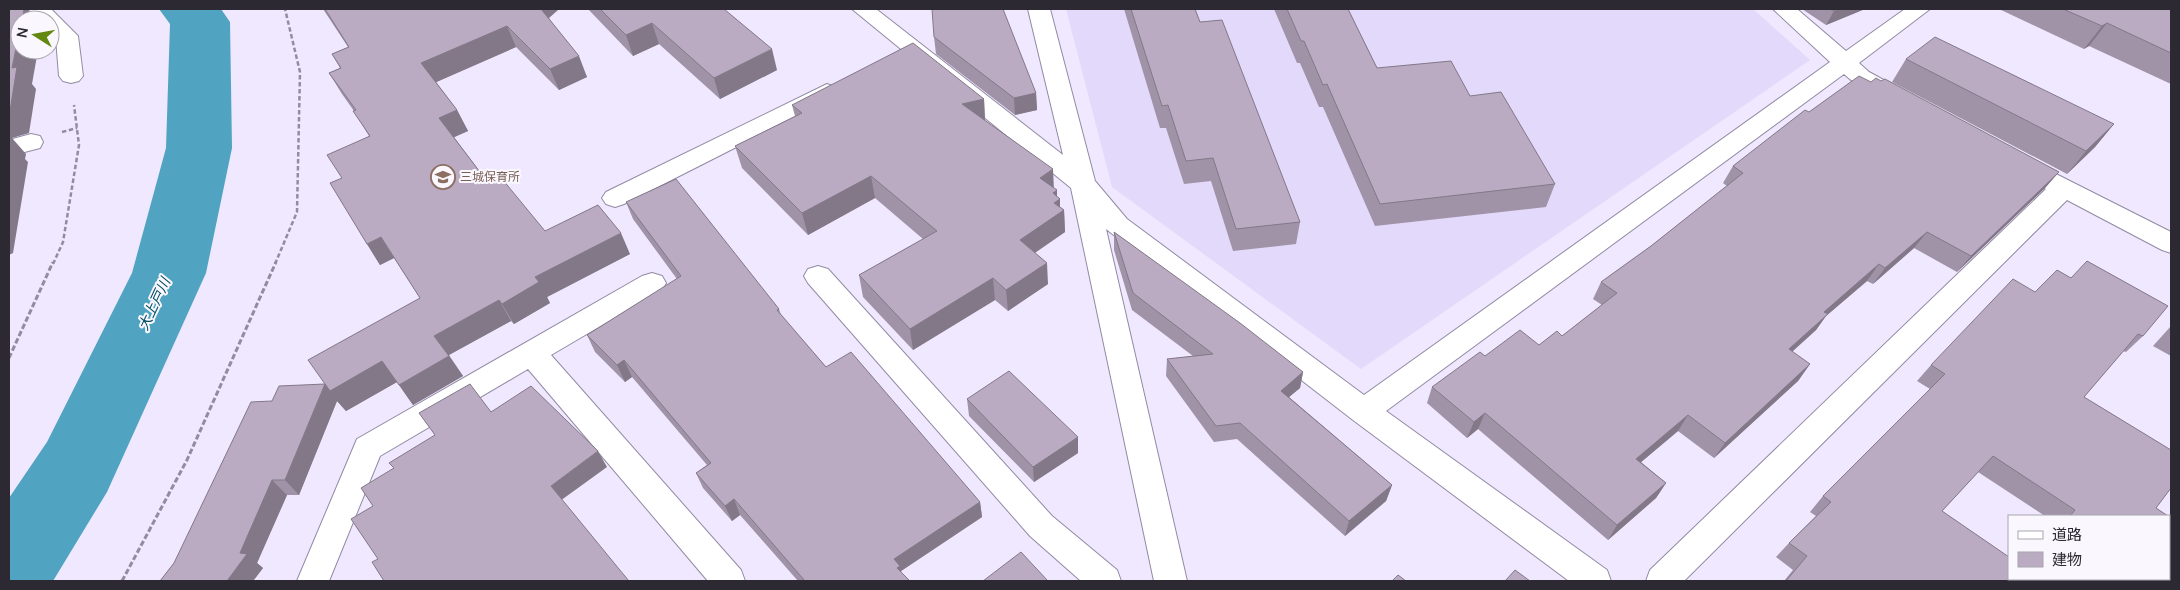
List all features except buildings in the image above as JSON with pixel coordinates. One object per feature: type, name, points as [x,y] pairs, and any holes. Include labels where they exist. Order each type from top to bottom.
[{"type":"street","points":[[38,9],[67,36],[72,76]]},
{"type":"street","points":[[863,9],[1083,184],[1118,226],[1364,411],[1595,581]]},
{"type":"street","points":[[1038,9],[1083,184],[1170,581]]},
{"type":"street","points":[[1784,9],[1861,77],[1920,109]]},
{"type":"street","points":[[1364,411],[1919,9]]},
{"type":"street","points":[[888,62],[914,49]]},
{"type":"street","points":[[615,198],[844,84]]},
{"type":"street","points":[[2030,169],[2171,243]]},
{"type":"street","points":[[1662,581],[2064,187]]},
{"type":"street","points":[[818,276],[1041,526],[1105,581]]},
{"type":"street","points":[[313,581],[368,448],[652,283]]},
{"type":"street","points":[[532,353],[729,581]]},
{"type":"path","points":[[122,581],[187,460],[298,212],[300,72],[286,9]]},
{"type":"path","points":[[9,358],[63,242],[79,145],[72,76]]},
{"type":"shaded area","points":[[1066,9],[1753,9],[1810,60],[1361,369],[1112,187]]},
{"type":"waterway","name":"大上戸川","points":[[9,573],[77,467],[169,273],[199,148],[200,22],[189,9]]},
{"type":"place","name":"三城保育所","points":[[443,177]]}]
